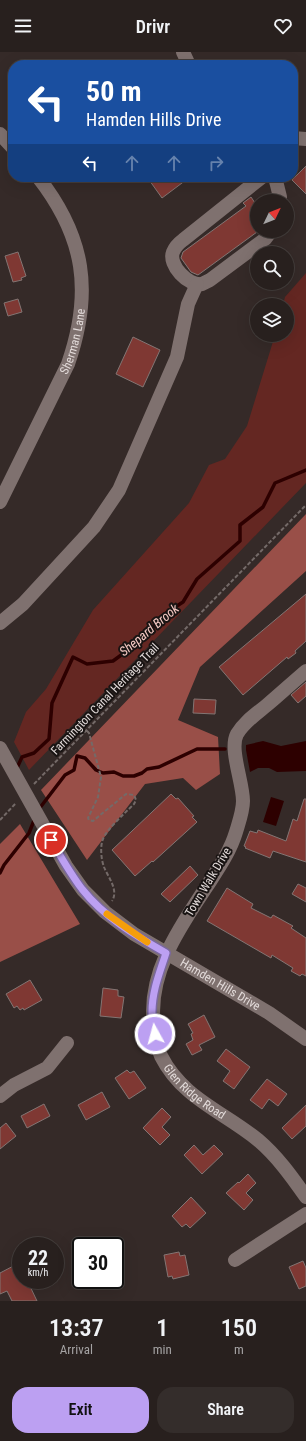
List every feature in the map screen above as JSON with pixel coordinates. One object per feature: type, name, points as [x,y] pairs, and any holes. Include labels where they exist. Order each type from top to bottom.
[{"type":"street","points":[[0,134],[8,143]]},
{"type":"street","name":"Sherman Lane","points":[[0,502],[68,364],[75,343],[80,318],[82,278],[73,238],[64,215],[42,182]]},
{"type":"street","points":[[256,182],[183,240],[173,251],[172,257],[175,266],[182,275],[190,281],[197,284],[202,284],[210,280],[266,238]]},
{"type":"street","points":[[276,182],[279,194]]},
{"type":"street","points":[[0,623],[23,604],[94,527],[119,490],[177,357],[188,304],[197,284]]},
{"type":"street","name":"Town Walk Drive","points":[[166,953],[224,860],[236,833],[243,802],[234,745],[236,736],[248,721],[306,671]]},
{"type":"street","name":"Hamden Hills Drive","points":[[0,748],[66,866],[83,890],[104,912],[134,934],[269,1013],[306,1040]]},
{"type":"street","name":"Glen Ridge Road","points":[[166,953],[153,998],[152,1012],[155,1034],[161,1055],[180,1083],[195,1097],[258,1140],[290,1173],[306,1197]]},
{"type":"street","points":[[0,1096],[14,1085],[48,1068],[67,1042]]},
{"type":"street","points":[[235,1260],[306,1214]]},
{"type":"path","name":"Farmington Canal Heritage Trail","points":[[32,787],[306,505]]},
{"type":"path","points":[[86,730],[89,733],[101,777],[98,796],[88,818],[91,821],[126,794],[134,795],[136,800],[134,804],[105,834],[103,839],[102,860],[114,887],[114,898],[104,912]]},
{"type":"path","points":[[0,820],[21,798]]},
{"type":"shaded area","points":[[306,273],[306,483],[29,770],[14,742],[26,712],[46,689],[93,610],[189,503],[209,465],[225,459],[247,426],[273,342],[294,342],[294,298],[285,298],[291,290],[294,290],[294,287]]},
{"type":"shaded area","points":[[306,514],[306,571],[200,667],[178,720],[218,737],[220,774],[196,790],[183,778],[145,784],[87,860],[41,790]]},
{"type":"shaded area","points":[[263,741],[281,746],[306,741],[306,771],[277,772],[269,768],[258,768],[250,772],[246,745]]},
{"type":"shaded area","points":[[271,797],[284,801],[276,826],[263,822]]},
{"type":"shaded area","points":[[20,824],[80,924],[0,962],[0,844]]},
{"type":"building","points":[[306,166],[306,194],[294,182],[298,182],[298,174]]},
{"type":"building","points":[[151,182],[183,182],[162,198]]},
{"type":"building","points":[[250,198],[250,237],[198,275],[191,272],[181,258],[183,252],[246,206],[243,203]]},
{"type":"building","points":[[18,252],[26,276],[21,278],[22,280],[13,282],[5,256]]},
{"type":"building","points":[[18,299],[22,312],[8,316],[4,303]]},
{"type":"building","points":[[133,337],[160,350],[143,387],[116,374]]},
{"type":"building","points":[[306,594],[306,641],[295,651],[296,653],[288,659],[287,657],[243,695],[219,667]]},
{"type":"building","points":[[306,682],[306,696],[298,703],[291,695]]},
{"type":"building","points":[[194,699],[216,700],[215,714],[193,713]]},
{"type":"building","points":[[171,794],[176,799],[178,798],[194,816],[192,817],[197,822],[153,862],[152,861],[135,876],[112,850]]},
{"type":"building","points":[[304,799],[306,799],[306,862],[273,851],[270,858],[245,848],[246,847],[244,846],[250,831],[257,833],[258,830],[286,841],[293,819],[297,821]]},
{"type":"building","points":[[190,866],[198,875],[170,902],[161,894]]},
{"type":"building","points":[[298,884],[306,888],[306,902],[292,894]]},
{"type":"building","points":[[227,888],[253,904],[251,908],[271,918],[273,915],[293,926],[291,928],[306,938],[306,976],[302,974],[300,976],[291,971],[293,968],[272,955],[271,958],[207,921]]},
{"type":"building","points":[[30,980],[42,1000],[24,1010],[23,1008],[20,1010],[17,1006],[14,1008],[6,994]]},
{"type":"building","points":[[103,988],[118,990],[118,996],[124,997],[121,1018],[100,1016]]},
{"type":"building","points":[[204,1015],[215,1037],[199,1045],[202,1050],[192,1055],[186,1044],[193,1040],[191,1034],[193,1033],[188,1024]]},
{"type":"building","points":[[226,1049],[250,1067],[234,1089],[223,1081],[230,1071],[217,1061]]},
{"type":"building","points":[[127,1070],[130,1073],[134,1071],[146,1088],[129,1099],[115,1078]]},
{"type":"building","points":[[267,1079],[287,1094],[278,1106],[269,1099],[262,1109],[250,1100]]},
{"type":"building","points":[[102,1092],[110,1107],[86,1120],[78,1105]]},
{"type":"building","points":[[44,1104],[50,1116],[27,1128],[21,1116]]},
{"type":"building","points":[[306,1105],[306,1126],[292,1139],[282,1128]]},
{"type":"building","points":[[162,1108],[171,1117],[162,1127],[170,1135],[160,1145],[143,1128]]},
{"type":"building","points":[[6,1123],[16,1136],[0,1149],[0,1128]]},
{"type":"building","points":[[194,1145],[203,1155],[214,1145],[223,1154],[202,1174],[184,1155]]},
{"type":"building","points":[[248,1174],[256,1183],[246,1193],[253,1200],[244,1210],[226,1193]]},
{"type":"building","points":[[191,1197],[206,1213],[190,1228],[186,1224],[182,1227],[172,1216]]},
{"type":"building","points":[[179,1252],[180,1256],[185,1255],[189,1275],[173,1279],[172,1276],[168,1277],[164,1255]]},
{"type":"building","points":[[303,1261],[306,1268],[306,1286],[299,1289],[289,1267]]},
{"type":"building","points":[[12,1267],[12,1289],[31,1289],[37,1301],[12,1301],[7,1291],[0,1294],[0,1273]]},
{"type":"waterway","name":"Shepard Brook","points":[[17,768],[22,757],[34,753],[49,739],[52,703],[73,657],[87,664],[113,661],[143,639],[163,615],[183,602],[197,579],[240,541],[240,525],[263,507],[275,483],[306,470]]},
{"type":"waterway","points":[[39,809],[65,775],[74,770],[77,756],[85,758],[96,770],[103,773],[114,772],[123,776],[134,776],[147,769],[159,767],[197,749],[225,749]]},
{"type":"waterway","name":"Shepard Brook","points":[[0,873],[4,865],[29,833],[35,818]]},
{"type":"slow traffic","points":[[107,914],[147,942]]},
{"type":"route","points":[[51,840],[66,866],[83,890],[104,912],[134,934],[166,953],[153,998],[152,1012],[155,1034]]}]
